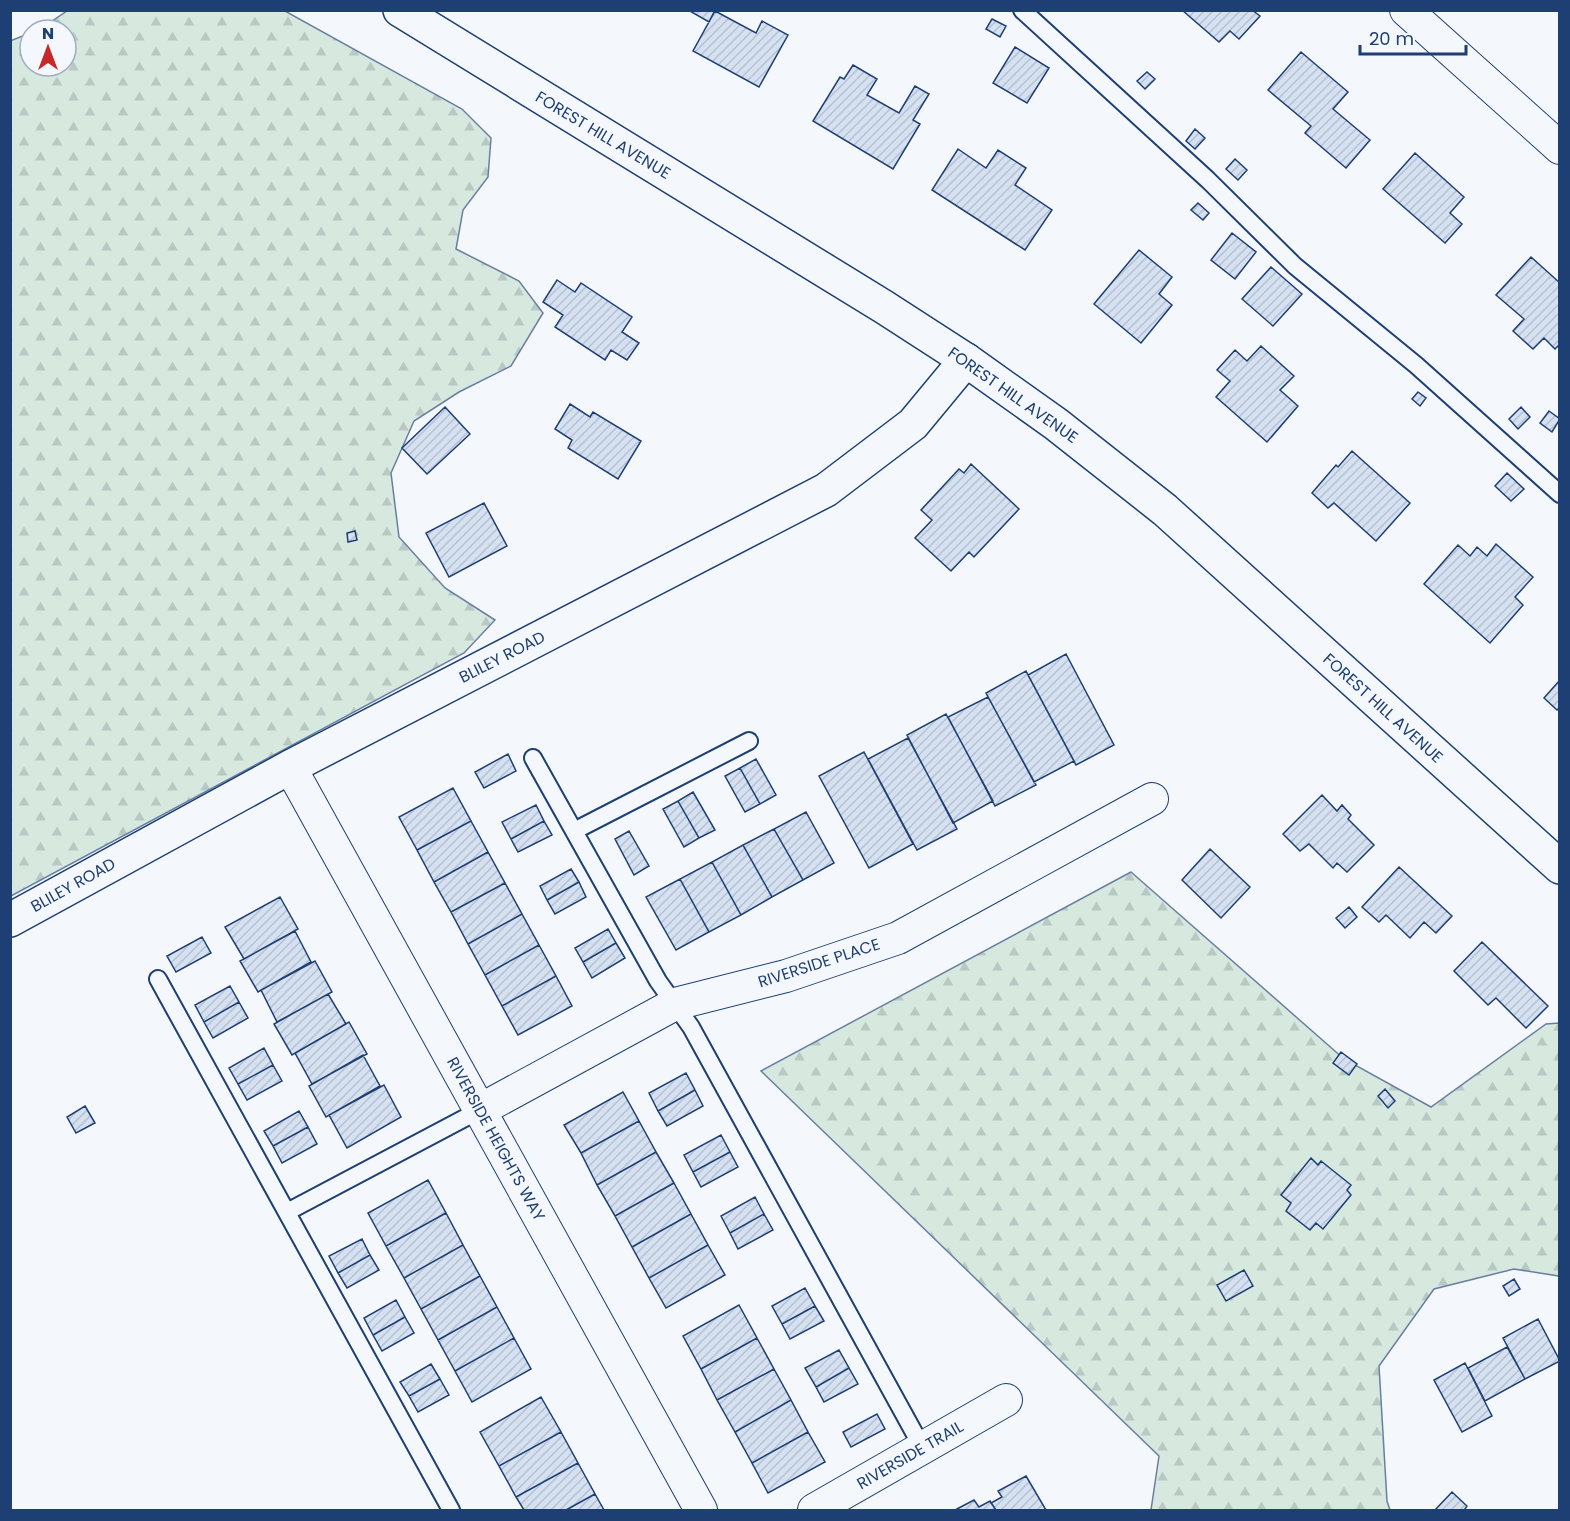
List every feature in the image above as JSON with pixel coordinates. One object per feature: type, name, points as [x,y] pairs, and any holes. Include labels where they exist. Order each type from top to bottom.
[{"type":"main road","name":"FOREST HILL AVENUE","points":[[420,15],[966,360],[1056,424],[1164,510],[1560,867]]},
{"type":"main road","name":"BLILEY ROAD","points":[[10,920],[290,767],[825,490],[913,424],[966,360]]},
{"type":"street","points":[[1406,10],[1560,148]]},
{"type":"street","name":"RIVERSIDE HEIGHTS WAY","points":[[290,767],[701,1510]]},
{"type":"street","name":"RIVERSIDE PLACE","points":[[480,1110],[675,1004],[786,976],[898,938],[1152,799]]},
{"type":"street","name":"RIVERSIDE TRAIL","points":[[814,1510],[1006,1400]]},
{"type":"lane","points":[[1022,10],[1208,180],[1295,266],[1416,365],[1560,494]]},
{"type":"lane","points":[[574,831],[749,741]]},
{"type":"lane","points":[[533,758],[658,981],[691,1027],[921,1447]]},
{"type":"lane","points":[[158,979],[451,1510]]},
{"type":"lane","points":[[287,1212],[480,1110]]},
{"type":"green space","points":[[67,11],[285,11],[462,109],[491,138],[488,177],[463,210],[456,249],[519,281],[543,313],[511,366],[459,392],[414,421],[391,473],[399,537],[445,588],[495,620],[464,653],[11,896],[10,41],[18,38],[18,78],[78,78],[78,18],[57,18]]},
{"type":"green space","points":[[1131,872],[1344,1059],[1431,1107],[1546,1024],[1559,1023],[1559,1276],[1514,1269],[1434,1289],[1379,1366],[1387,1501],[1390,1510],[1151,1510],[1159,1456],[761,1071]]},
{"type":"building","points":[[688,10],[715,10],[709,22]]},
{"type":"building","points":[[1182,10],[1252,10],[1260,16],[1239,39],[1230,31],[1219,42]]},
{"type":"building","points":[[715,11],[756,33],[762,21],[788,35],[759,87],[693,51]]},
{"type":"building","points":[[992,19],[1006,26],[1000,37],[986,29]]},
{"type":"building","points":[[1015,47],[1049,68],[1027,103],[993,83]]},
{"type":"building","points":[[1301,52],[1348,92],[1333,109],[1370,140],[1346,168],[1305,133],[1311,126],[1268,90]]},
{"type":"building","points":[[853,65],[877,79],[867,95],[899,113],[915,86],[929,94],[913,120],[920,124],[893,169],[813,121],[840,77],[844,79]]},
{"type":"building","points":[[1147,72],[1155,79],[1145,89],[1137,81]]},
{"type":"building","points":[[1195,129],[1205,138],[1195,149],[1186,141]]},
{"type":"building","points":[[958,149],[986,168],[998,150],[1026,168],[1015,185],[1052,210],[1025,250],[932,190]]},
{"type":"building","points":[[1415,153],[1464,197],[1450,213],[1462,224],[1445,243],[1383,189]]},
{"type":"building","points":[[1235,159],[1247,170],[1238,180],[1226,169]]},
{"type":"building","points":[[1198,203],[1209,213],[1203,220],[1191,210]]},
{"type":"building","points":[[1232,233],[1256,252],[1235,279],[1211,260]]},
{"type":"building","points":[[1139,250],[1172,277],[1159,294],[1172,305],[1141,343],[1094,304]]},
{"type":"building","points":[[1531,257],[1560,283],[1560,344],[1555,349],[1544,338],[1533,349],[1513,331],[1524,319],[1496,295]]},
{"type":"building","points":[[1271,267],[1302,294],[1273,326],[1242,299]]},
{"type":"building","points":[[557,280],[575,292],[581,283],[632,317],[622,332],[639,343],[627,360],[611,350],[605,360],[555,327],[563,315],[543,302]]},
{"type":"building","points":[[1261,346],[1294,376],[1280,390],[1298,406],[1267,442],[1216,397],[1230,381],[1217,370],[1235,350],[1247,361]]},
{"type":"building","points":[[1418,392],[1426,398],[1420,406],[1412,399]]},
{"type":"building","points":[[570,404],[590,417],[593,412],[641,441],[618,479],[568,448],[572,440],[555,429]]},
{"type":"building","points":[[445,407],[470,434],[427,474],[402,448]]},
{"type":"building","points":[[1521,407],[1530,417],[1518,429],[1509,419]]},
{"type":"building","points":[[1549,411],[1560,419],[1552,432],[1540,423]]},
{"type":"building","points":[[1352,451],[1410,503],[1376,541],[1334,503],[1328,508],[1312,493],[1336,465],[1338,467]]},
{"type":"building","points":[[971,464],[1019,509],[974,557],[969,552],[951,571],[915,538],[932,520],[921,510],[959,469],[964,473]]},
{"type":"building","points":[[1507,473],[1524,489],[1511,501],[1495,486]]},
{"type":"building","points":[[484,503],[507,546],[449,577],[426,533]]},
{"type":"building","points":[[355,531],[357,540],[348,542],[347,533]]},
{"type":"building","points":[[1496,544],[1533,577],[1515,597],[1523,605],[1490,643],[1424,584],[1458,545],[1470,556],[1477,547],[1487,556]]},
{"type":"building","points":[[1066,654],[1114,745],[1076,765],[1028,675]]},
{"type":"building","points":[[1026,671],[1074,761],[1034,782],[986,693]]},
{"type":"building","points":[[1560,680],[1560,707],[1557,710],[1544,698]]},
{"type":"building","points":[[988,697],[1036,785],[995,806],[948,717]]},
{"type":"building","points":[[946,714],[993,801],[953,823],[907,735]]},
{"type":"building","points":[[908,738],[957,829],[917,850],[868,759]]},
{"type":"building","points":[[864,752],[913,844],[869,868],[819,776]]},
{"type":"building","points":[[508,754],[516,771],[484,788],[475,772]]},
{"type":"building","points":[[756,759],[776,795],[760,804],[740,768]]},
{"type":"building","points":[[740,768],[760,804],[745,812],[725,776]]},
{"type":"building","points":[[453,788],[471,821],[417,850],[399,817]]},
{"type":"building","points":[[693,792],[715,830],[699,838],[678,801]]},
{"type":"building","points":[[1322,795],[1337,811],[1342,805],[1351,815],[1348,819],[1374,845],[1347,872],[1337,863],[1333,868],[1309,844],[1300,851],[1283,834]]},
{"type":"building","points":[[678,801],[699,838],[684,847],[663,809]]},
{"type":"building","points":[[536,805],[544,821],[511,839],[502,822]]},
{"type":"building","points":[[806,812],[834,863],[803,880],[774,829]]},
{"type":"building","points":[[471,821],[488,852],[434,882],[417,850]]},
{"type":"building","points":[[544,821],[552,835],[518,852],[511,839]]},
{"type":"building","points":[[774,829],[803,880],[772,897],[743,845]]},
{"type":"building","points":[[629,831],[649,866],[634,875],[615,839]]},
{"type":"building","points":[[743,845],[772,897],[741,915],[712,862]]},
{"type":"building","points":[[1210,849],[1250,887],[1221,918],[1182,880]]},
{"type":"building","points":[[488,852],[505,883],[451,912],[434,882]]},
{"type":"building","points":[[712,862],[741,915],[709,932],[680,879]]},
{"type":"building","points":[[1399,867],[1452,916],[1436,933],[1424,922],[1410,938],[1386,915],[1379,922],[1362,907]]},
{"type":"building","points":[[571,869],[579,882],[547,900],[540,886]]},
{"type":"building","points":[[680,879],[709,932],[676,950],[646,897]]},
{"type":"building","points":[[579,882],[586,897],[555,914],[547,900]]},
{"type":"building","points":[[505,883],[522,914],[468,944],[451,912]]},
{"type":"building","points":[[280,897],[298,929],[244,959],[225,927]]},
{"type":"building","points":[[1349,907],[1357,917],[1345,928],[1336,918]]},
{"type":"building","points":[[522,914],[539,945],[485,975],[468,944]]},
{"type":"building","points":[[608,929],[616,943],[583,962],[575,948]]},
{"type":"building","points":[[295,931],[311,962],[258,992],[240,961]]},
{"type":"building","points":[[202,937],[211,953],[176,972],[167,956]]},
{"type":"building","points":[[1482,942],[1548,1006],[1526,1028],[1496,998],[1488,1005],[1454,971]]},
{"type":"building","points":[[616,943],[625,958],[592,978],[583,962]]},
{"type":"building","points":[[539,945],[556,976],[502,1006],[485,975]]},
{"type":"building","points":[[315,961],[332,992],[277,1022],[261,990]]},
{"type":"building","points":[[556,976],[572,1006],[518,1035],[502,1006]]},
{"type":"building","points":[[230,986],[239,1002],[204,1022],[195,1005]]},
{"type":"building","points":[[328,994],[346,1024],[292,1055],[274,1024]]},
{"type":"building","points":[[239,1002],[248,1018],[213,1038],[204,1022]]},
{"type":"building","points":[[349,1022],[367,1054],[312,1084],[295,1053]]},
{"type":"building","points":[[264,1048],[273,1065],[238,1084],[229,1068]]},
{"type":"building","points":[[1341,1052],[1357,1064],[1349,1075],[1333,1063]]},
{"type":"building","points":[[363,1055],[380,1086],[326,1117],[309,1086]]},
{"type":"building","points":[[273,1065],[282,1081],[247,1100],[238,1084]]},
{"type":"building","points":[[686,1073],[695,1090],[658,1111],[649,1093]]},
{"type":"building","points":[[384,1085],[401,1117],[347,1148],[329,1115]]},
{"type":"building","points":[[1385,1089],[1395,1101],[1388,1108],[1378,1096]]},
{"type":"building","points":[[695,1090],[703,1106],[667,1126],[658,1111]]},
{"type":"building","points":[[623,1092],[639,1121],[581,1153],[564,1125]]},
{"type":"building","points":[[85,1106],[95,1123],[76,1133],[67,1117]]},
{"type":"building","points":[[299,1111],[308,1127],[273,1146],[264,1131]]},
{"type":"building","points":[[639,1121],[656,1152],[597,1185],[581,1153]]},
{"type":"building","points":[[308,1127],[317,1144],[282,1163],[273,1146]]},
{"type":"building","points":[[721,1135],[730,1152],[693,1172],[684,1155]]},
{"type":"building","points":[[656,1152],[674,1183],[615,1216],[597,1185]]},
{"type":"building","points":[[730,1152],[738,1167],[701,1187],[693,1172]]},
{"type":"building","points":[[1311,1158],[1318,1165],[1321,1161],[1351,1185],[1347,1190],[1351,1195],[1323,1229],[1316,1223],[1310,1230],[1286,1211],[1291,1203],[1281,1195]]},
{"type":"building","points":[[428,1180],[446,1213],[386,1246],[368,1213]]},
{"type":"building","points":[[674,1183],[691,1214],[632,1247],[615,1216]]},
{"type":"building","points":[[755,1197],[764,1214],[730,1233],[721,1216]]},
{"type":"building","points":[[446,1213],[463,1245],[404,1278],[386,1246]]},
{"type":"building","points":[[691,1214],[708,1245],[649,1278],[632,1247]]},
{"type":"building","points":[[764,1214],[773,1230],[738,1249],[730,1233]]},
{"type":"building","points":[[362,1239],[370,1255],[338,1273],[329,1256]]},
{"type":"building","points":[[463,1245],[480,1276],[421,1309],[404,1278]]},
{"type":"building","points":[[708,1245],[725,1275],[666,1308],[649,1278]]},
{"type":"building","points":[[370,1255],[379,1270],[347,1288],[338,1273]]},
{"type":"building","points":[[1244,1270],[1253,1286],[1226,1301],[1217,1285]]},
{"type":"building","points":[[480,1276],[497,1307],[438,1340],[421,1309]]},
{"type":"building","points":[[1514,1279],[1520,1289],[1509,1296],[1503,1286]]},
{"type":"building","points":[[805,1288],[815,1306],[782,1324],[772,1306]]},
{"type":"building","points":[[396,1300],[405,1317],[373,1335],[364,1318]]},
{"type":"building","points":[[739,1305],[757,1338],[701,1369],[683,1336]]},
{"type":"building","points":[[815,1306],[824,1321],[790,1339],[782,1324]]},
{"type":"building","points":[[497,1307],[514,1338],[455,1371],[438,1340]]},
{"type":"building","points":[[405,1317],[414,1333],[382,1351],[373,1335]]},
{"type":"building","points":[[1538,1319],[1560,1361],[1525,1379],[1503,1338]]},
{"type":"building","points":[[514,1338],[531,1369],[472,1402],[455,1371]]},
{"type":"building","points":[[757,1338],[774,1369],[717,1400],[701,1369]]},
{"type":"building","points":[[1507,1347],[1525,1379],[1485,1401],[1468,1368]]},
{"type":"building","points":[[839,1350],[849,1368],[816,1387],[805,1368]]},
{"type":"building","points":[[1465,1363],[1492,1416],[1462,1432],[1434,1380]]},
{"type":"building","points":[[431,1364],[440,1379],[409,1396],[400,1382]]},
{"type":"building","points":[[849,1368],[858,1384],[824,1402],[816,1387]]},
{"type":"building","points":[[774,1369],[791,1400],[735,1432],[717,1400]]},
{"type":"building","points":[[440,1379],[449,1395],[418,1412],[409,1396]]},
{"type":"building","points":[[541,1397],[561,1432],[499,1466],[480,1432]]},
{"type":"building","points":[[791,1400],[808,1432],[752,1463],[735,1432]]},
{"type":"building","points":[[877,1414],[885,1429],[851,1447],[843,1432]]},
{"type":"building","points":[[561,1432],[578,1463],[516,1497],[499,1466]]},
{"type":"building","points":[[808,1432],[825,1462],[768,1493],[752,1463]]},
{"type":"building","points":[[578,1463],[595,1494],[566,1510],[524,1510],[516,1497]]},
{"type":"building","points":[[1026,1476],[1046,1510],[996,1510],[991,1503],[1002,1497],[998,1491]]},
{"type":"building","points":[[1452,1492],[1467,1506],[1466,1510],[1435,1510]]},
{"type":"building","points":[[595,1494],[604,1510],[566,1510]]},
{"type":"building","points":[[974,1500],[979,1507],[990,1501],[996,1510],[955,1510]]}]
